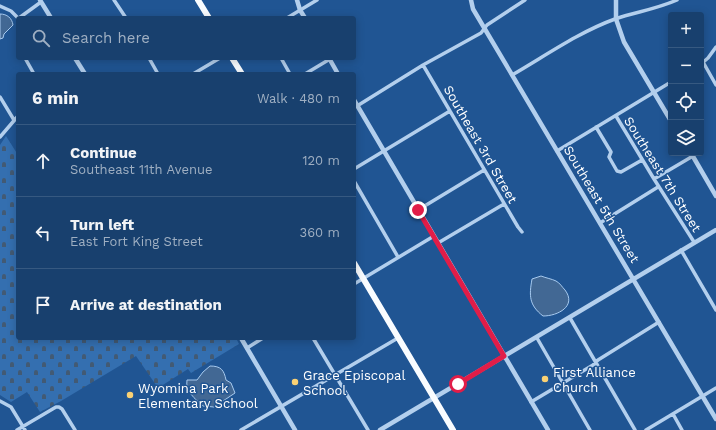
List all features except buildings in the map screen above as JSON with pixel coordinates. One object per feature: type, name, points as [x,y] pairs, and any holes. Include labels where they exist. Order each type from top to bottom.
[{"type":"main road","points":[[198,0],[208,16]]},
{"type":"main road","points":[[233,60],[241,72]]},
{"type":"main road","points":[[356,267],[452,430]]},
{"type":"street","points":[[114,0],[125,16]]},
{"type":"street","points":[[297,0],[304,16]]},
{"type":"street","points":[[290,16],[317,0]]},
{"type":"street","name":"Southeast 5th Street","points":[[472,0],[473,9],[484,28],[716,419]]},
{"type":"street","points":[[525,0],[484,28],[481,32],[423,65],[357,106],[548,430]]},
{"type":"street","points":[[616,0],[616,19],[624,42],[670,120]]},
{"type":"street","points":[[512,75],[588,31],[616,19],[660,7],[677,0]]},
{"type":"street","points":[[21,16],[40,1],[50,16]]},
{"type":"street","points":[[0,6],[11,11],[16,16]]},
{"type":"street","points":[[704,61],[716,47]]},
{"type":"street","points":[[26,60],[33,72]]},
{"type":"street","points":[[76,60],[84,72]]},
{"type":"street","points":[[150,60],[157,72]]},
{"type":"street","points":[[196,72],[217,60]]},
{"type":"street","points":[[281,60],[289,72]]},
{"type":"street","points":[[308,72],[327,60]]},
{"type":"street","points":[[330,60],[337,72]]},
{"type":"street","name":"Southeast 3rd Street","points":[[423,65],[504,204],[522,232]]},
{"type":"street","points":[[704,66],[716,85]]},
{"type":"street","points":[[557,151],[668,84]]},
{"type":"street","points":[[0,97],[14,120],[0,137]]},
{"type":"street","points":[[356,168],[450,111]]},
{"type":"street","name":"Southeast 7th Street","points":[[616,116],[658,187],[694,242]]},
{"type":"street","points":[[596,127],[611,152],[609,157],[617,171],[621,172],[642,160]]},
{"type":"street","points":[[654,179],[689,156]]},
{"type":"street","points":[[693,156],[716,196]]},
{"type":"street","points":[[418,210],[484,170]]},
{"type":"street","points":[[356,184],[398,257]]},
{"type":"street","points":[[600,223],[658,187]]},
{"type":"street","points":[[438,243],[504,204]]},
{"type":"street","points":[[380,430],[537,338],[716,230]]},
{"type":"street","points":[[356,283],[434,236]]},
{"type":"street","points":[[681,250],[716,310]]},
{"type":"street","points":[[570,318],[635,430]]},
{"type":"street","points":[[531,402],[593,365],[595,362],[659,322]]},
{"type":"street","points":[[241,430],[398,338]]},
{"type":"street","points":[[537,338],[590,430]]},
{"type":"street","points":[[242,340],[295,430]]},
{"type":"street","points":[[247,348],[260,340]]},
{"type":"street","points":[[314,340],[368,430]]},
{"type":"street","points":[[646,430],[716,388]]},
{"type":"street","points":[[0,401],[11,407],[24,428]]},
{"type":"street","points":[[17,430],[24,428],[56,407],[59,407],[62,409],[75,430]]},
{"type":"street","points":[[673,414],[682,430]]},
{"type":"green space","points":[[6,136],[16,152],[16,340],[237,340],[239,344],[191,373],[188,369],[158,388],[136,356],[40,412],[27,392],[11,402],[0,395],[0,145]]},
{"type":"shaded area","points":[[0,14],[9,17],[12,20],[13,25],[4,34],[3,38],[0,39]]},
{"type":"shaded area","points":[[541,276],[560,284],[565,290],[569,301],[560,312],[549,316],[543,316],[538,312],[531,300],[530,295],[532,279]]},
{"type":"shaded area","points":[[210,366],[221,369],[226,380],[231,383],[235,393],[214,407],[203,406],[197,401],[189,391],[187,384],[187,380],[197,380]]},
{"type":"place","name":"First Alliance Church","points":[[545,379]]},
{"type":"place","name":"Grace Episcopal School","points":[[295,382]]},
{"type":"place","name":"Wyomina Park Elementary School","points":[[130,395]]},
{"type":"route","points":[[418,210],[504,356],[458,384]]}]
